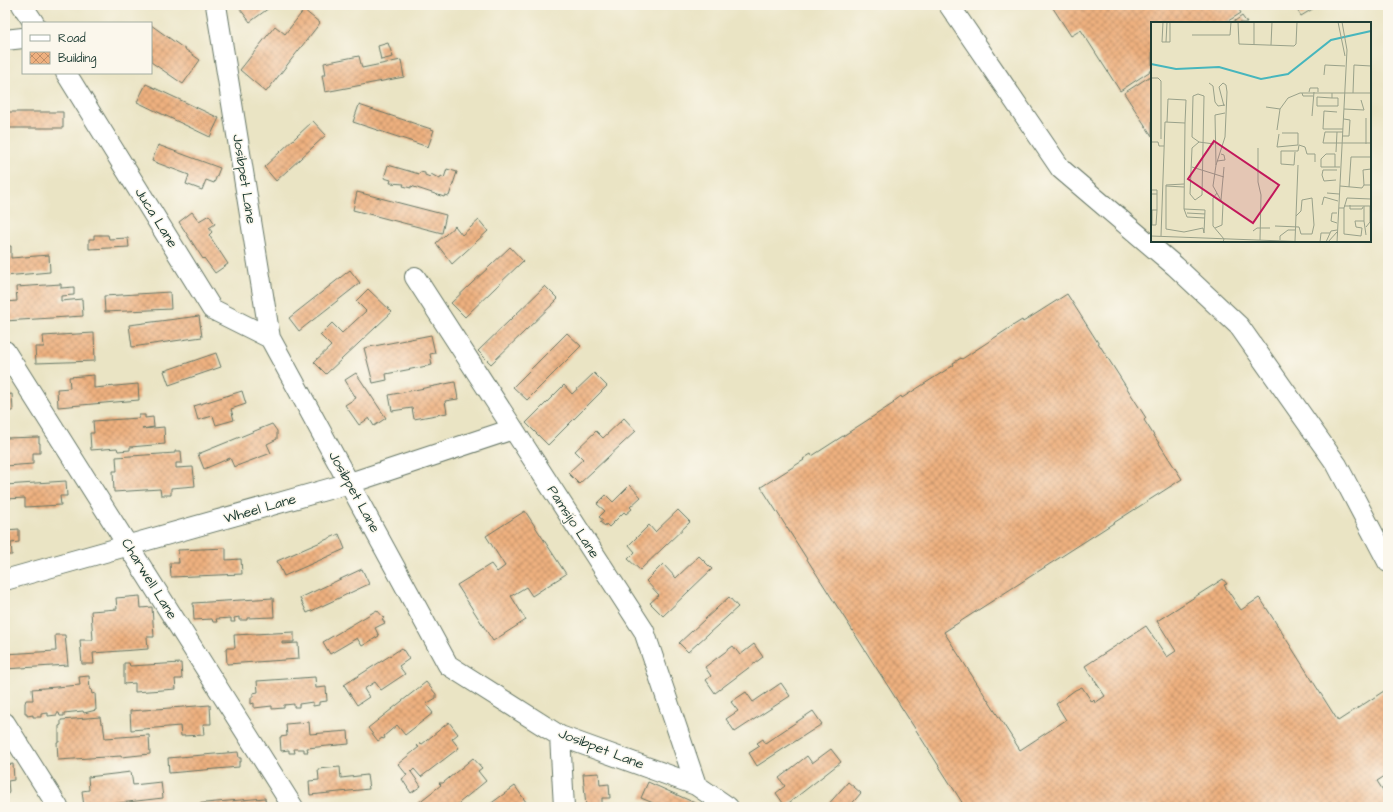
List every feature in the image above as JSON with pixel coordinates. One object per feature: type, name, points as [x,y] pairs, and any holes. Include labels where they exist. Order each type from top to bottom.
[{"type":"street","points":[[22,5],[33,22]]},
{"type":"street","name":"Josibpet Lane","points":[[216,5],[270,338],[448,665],[560,736],[696,785],[728,807]]},
{"type":"street","points":[[949,5],[1061,168],[1175,266],[1239,326],[1337,465],[1388,562]]},
{"type":"street","points":[[5,40],[22,38]]},
{"type":"street","name":"Juca Lane","points":[[67,74],[212,308],[270,338]]},
{"type":"street","name":"Pamsijo Lane","points":[[415,277],[644,631],[696,785]]},
{"type":"street","name":"Charwell Lane","points":[[5,350],[293,807]]},
{"type":"street","name":"Wheel Lane","points":[[5,580],[350,483],[513,429]]},
{"type":"street","points":[[5,723],[58,807]]},
{"type":"street","points":[[560,736],[564,807]]},
{"type":"building","points":[[246,5],[273,5],[250,22],[240,9]]},
{"type":"building","points":[[1051,5],[1236,5],[1241,13],[1227,22],[1151,22],[1151,71],[1120,91],[1081,30],[1071,36]]},
{"type":"building","points":[[1294,5],[1319,5],[1301,16]]},
{"type":"building","points":[[304,10],[320,23],[266,92],[240,70],[275,26],[285,34]]},
{"type":"building","points":[[1242,16],[1246,22],[1233,22]]},
{"type":"building","points":[[152,26],[200,60],[183,84],[152,63]]},
{"type":"building","points":[[388,43],[393,57],[381,60],[378,46]]},
{"type":"building","points":[[359,56],[362,68],[401,60],[404,77],[325,92],[322,75],[326,75],[324,63]]},
{"type":"building","points":[[1151,76],[1151,134],[1124,93]]},
{"type":"building","points":[[146,84],[219,118],[210,137],[137,102]]},
{"type":"building","points":[[359,105],[434,130],[428,147],[353,122]]},
{"type":"building","points":[[5,112],[63,112],[63,128],[5,128]]},
{"type":"building","points":[[313,121],[326,135],[276,181],[264,167]]},
{"type":"building","points":[[158,145],[220,168],[214,183],[206,180],[202,190],[186,184],[189,175],[152,161]]},
{"type":"building","points":[[5,165],[8,184],[5,184]]},
{"type":"building","points":[[388,165],[419,174],[420,172],[425,173],[425,175],[430,177],[431,174],[440,179],[441,176],[444,178],[447,169],[457,172],[449,196],[445,195],[444,197],[411,186],[411,188],[403,186],[404,184],[390,183],[391,180],[384,178]]},
{"type":"building","points":[[357,192],[446,215],[442,233],[353,210]]},
{"type":"building","points":[[192,212],[199,221],[209,215],[215,224],[209,228],[212,232],[209,235],[228,264],[215,273],[204,258],[203,259],[179,222]]},
{"type":"building","points":[[479,220],[488,231],[452,264],[436,243],[455,226],[462,235]]},
{"type":"building","points":[[94,235],[108,235],[109,239],[128,238],[129,247],[89,249],[89,239],[94,239]]},
{"type":"building","points":[[5,246],[11,246],[11,258],[49,255],[50,272],[5,276]]},
{"type":"building","points":[[510,247],[523,261],[465,317],[451,303]]},
{"type":"building","points":[[350,270],[360,283],[299,331],[289,318]]},
{"type":"building","points":[[61,284],[61,288],[74,287],[74,295],[61,296],[61,301],[82,299],[83,316],[5,321],[5,302],[17,301],[16,287]]},
{"type":"building","points":[[545,286],[558,299],[491,364],[478,351]]},
{"type":"building","points":[[368,289],[392,312],[326,374],[314,362],[331,346],[320,335],[332,323],[342,333],[366,311],[356,301]]},
{"type":"building","points":[[170,292],[171,309],[105,312],[104,296]]},
{"type":"building","points":[[1067,294],[1146,418],[1144,420],[1182,479],[944,632],[1020,750],[1066,720],[1056,704],[1075,690],[1082,687],[1092,702],[1094,700],[1095,703],[1105,696],[1085,666],[1146,626],[1167,657],[1176,651],[1157,621],[1223,579],[1227,584],[1224,585],[1241,610],[1259,598],[1262,601],[1338,721],[1387,689],[1388,774],[1377,781],[1388,798],[1388,807],[965,807],[761,487],[804,460],[803,459],[811,454],[812,456],[894,403],[893,402],[901,396],[902,398],[954,365],[953,363],[961,358],[962,359],[1022,320],[1023,322]]},
{"type":"building","points":[[199,316],[202,337],[132,347],[129,325]]},
{"type":"building","points":[[94,333],[95,361],[36,363],[35,347],[44,347],[43,336]]},
{"type":"building","points":[[567,333],[581,346],[527,400],[513,387]]},
{"type":"building","points":[[431,335],[435,353],[430,354],[432,365],[386,374],[387,380],[373,383],[364,348]]},
{"type":"building","points":[[216,353],[221,367],[169,385],[164,371]]},
{"type":"building","points":[[356,373],[386,418],[374,426],[369,418],[359,425],[345,405],[356,398],[345,380]]},
{"type":"building","points":[[594,373],[607,386],[548,445],[526,423],[564,385],[572,394]]},
{"type":"building","points":[[94,375],[94,388],[138,384],[139,400],[58,407],[57,389],[70,388],[69,377]]},
{"type":"building","points":[[455,382],[458,399],[445,401],[447,413],[414,419],[412,408],[392,411],[389,395]]},
{"type":"building","points":[[242,391],[246,404],[231,409],[234,420],[216,425],[213,416],[198,420],[194,406]]},
{"type":"building","points":[[12,394],[13,411],[5,411],[5,395]]},
{"type":"building","points":[[139,415],[145,415],[145,418],[153,417],[154,427],[142,429],[164,427],[165,444],[130,447],[130,450],[118,451],[117,448],[91,450],[90,433],[94,433],[93,421],[139,418]]},
{"type":"building","points":[[624,418],[636,431],[579,484],[568,473],[583,459],[575,451],[596,431],[603,438]]},
{"type":"building","points":[[272,424],[277,431],[277,439],[267,444],[271,453],[234,467],[230,458],[204,469],[198,454]]},
{"type":"building","points":[[39,437],[40,453],[33,453],[33,464],[5,466],[5,438]]},
{"type":"building","points":[[175,451],[181,451],[182,463],[176,463],[176,468],[193,467],[195,486],[171,488],[171,495],[161,495],[160,489],[114,492],[113,471],[117,471],[116,457],[175,453]]},
{"type":"building","points":[[66,481],[67,496],[60,496],[61,505],[25,507],[25,498],[5,499],[5,485]]},
{"type":"building","points":[[630,485],[641,497],[630,507],[632,509],[626,514],[624,512],[609,527],[606,524],[605,526],[600,522],[603,520],[599,517],[605,511],[597,504],[606,495],[613,502]]},
{"type":"building","points":[[678,510],[690,522],[640,570],[628,559],[635,552],[629,545],[649,525],[655,532]]},
{"type":"building","points":[[525,511],[566,574],[532,596],[526,587],[511,596],[526,620],[493,641],[457,585],[491,564],[497,572],[505,566],[486,536]]},
{"type":"building","points":[[19,529],[19,542],[11,543],[12,555],[5,555],[5,530]]},
{"type":"building","points":[[339,534],[345,549],[284,576],[277,561]]},
{"type":"building","points":[[226,548],[226,560],[241,559],[242,574],[171,577],[170,563],[179,563],[178,550]]},
{"type":"building","points":[[699,556],[712,569],[663,616],[650,603],[659,595],[646,581],[663,564],[676,578]]},
{"type":"building","points":[[362,569],[369,584],[307,613],[300,598]]},
{"type":"building","points":[[140,596],[141,608],[152,607],[154,637],[147,637],[148,649],[93,653],[94,664],[82,664],[80,640],[93,640],[91,611],[117,609],[116,598]]},
{"type":"building","points":[[729,597],[738,607],[688,652],[679,643]]},
{"type":"building","points":[[273,598],[274,617],[247,618],[247,620],[239,620],[239,617],[234,618],[235,622],[231,622],[231,618],[216,619],[217,622],[213,622],[212,619],[194,620],[193,603]]},
{"type":"building","points":[[377,610],[384,618],[382,619],[385,623],[375,628],[379,636],[362,646],[357,638],[330,654],[323,642]]},
{"type":"building","points":[[294,632],[294,642],[282,642],[282,644],[298,643],[299,659],[227,664],[226,648],[235,648],[234,635]]},
{"type":"building","points":[[55,635],[65,635],[68,665],[5,669],[5,654],[56,651]]},
{"type":"building","points":[[754,644],[763,657],[715,693],[706,680],[711,676],[705,667],[733,646],[740,655]]},
{"type":"building","points":[[402,648],[409,659],[399,666],[405,674],[381,690],[375,682],[364,689],[369,697],[357,705],[344,685]]},
{"type":"building","points":[[124,663],[129,663],[130,666],[181,663],[182,679],[175,679],[176,689],[135,692],[135,683],[124,684]]},
{"type":"building","points":[[89,676],[90,690],[91,689],[92,694],[95,693],[96,710],[84,713],[83,711],[64,713],[64,716],[60,716],[59,713],[57,713],[57,715],[48,716],[48,713],[41,714],[41,717],[33,717],[33,715],[27,716],[27,713],[25,713],[26,700],[33,700],[32,689],[80,685],[79,677]]},
{"type":"building","points":[[315,677],[316,688],[326,687],[327,701],[319,702],[319,705],[313,706],[313,702],[299,704],[299,707],[294,707],[294,704],[284,705],[284,708],[272,709],[272,706],[254,708],[254,703],[251,704],[251,697],[253,697],[253,693],[258,692],[257,681]]},
{"type":"building","points":[[426,682],[436,694],[436,698],[426,704],[433,713],[405,735],[397,725],[384,736],[385,738],[378,741],[368,728]]},
{"type":"building","points":[[781,683],[790,696],[735,732],[726,719],[738,711],[731,702],[746,692],[753,702]]},
{"type":"building","points":[[210,705],[211,724],[203,724],[204,735],[181,736],[180,726],[131,730],[130,711]]},
{"type":"building","points":[[813,711],[822,724],[757,766],[749,753],[760,746],[757,743],[763,739],[765,743]]},
{"type":"building","points":[[100,717],[101,723],[103,723],[105,738],[149,735],[150,754],[58,760],[57,742],[59,742],[59,726],[61,725],[61,720]]},
{"type":"building","points":[[309,722],[310,734],[348,731],[349,744],[307,748],[308,752],[304,752],[304,749],[294,749],[295,753],[289,753],[289,750],[281,751],[280,737],[287,736],[286,724]]},
{"type":"building","points":[[449,722],[458,734],[452,739],[459,748],[421,777],[414,769],[411,772],[421,786],[411,793],[402,779],[407,775],[398,764],[419,747],[417,746],[420,743],[421,745]]},
{"type":"building","points":[[831,749],[841,762],[785,806],[776,793],[785,786],[779,778],[807,756],[812,763]]},
{"type":"building","points":[[238,752],[239,758],[241,758],[239,767],[169,773],[168,758]]},
{"type":"building","points":[[473,758],[482,768],[478,771],[486,781],[454,807],[450,805],[442,807],[439,804],[436,807],[422,807],[418,803],[441,785],[439,783],[443,783]]},
{"type":"building","points":[[13,764],[14,780],[8,781],[9,792],[5,795],[5,765]]},
{"type":"building","points":[[340,767],[341,778],[367,775],[369,789],[310,795],[309,781],[319,780],[318,769]]},
{"type":"building","points":[[131,772],[133,785],[161,782],[163,798],[84,807],[82,791],[89,790],[88,777]]},
{"type":"building","points":[[599,773],[600,785],[609,784],[610,798],[602,798],[602,807],[586,807],[583,774]]},
{"type":"building","points":[[648,782],[704,807],[663,807],[641,798]]},
{"type":"building","points":[[848,782],[861,793],[849,807],[826,807]]},
{"type":"building","points":[[515,786],[526,802],[519,807],[486,807]]},
{"type":"building","points":[[265,798],[266,807],[193,807],[193,804]]}]
